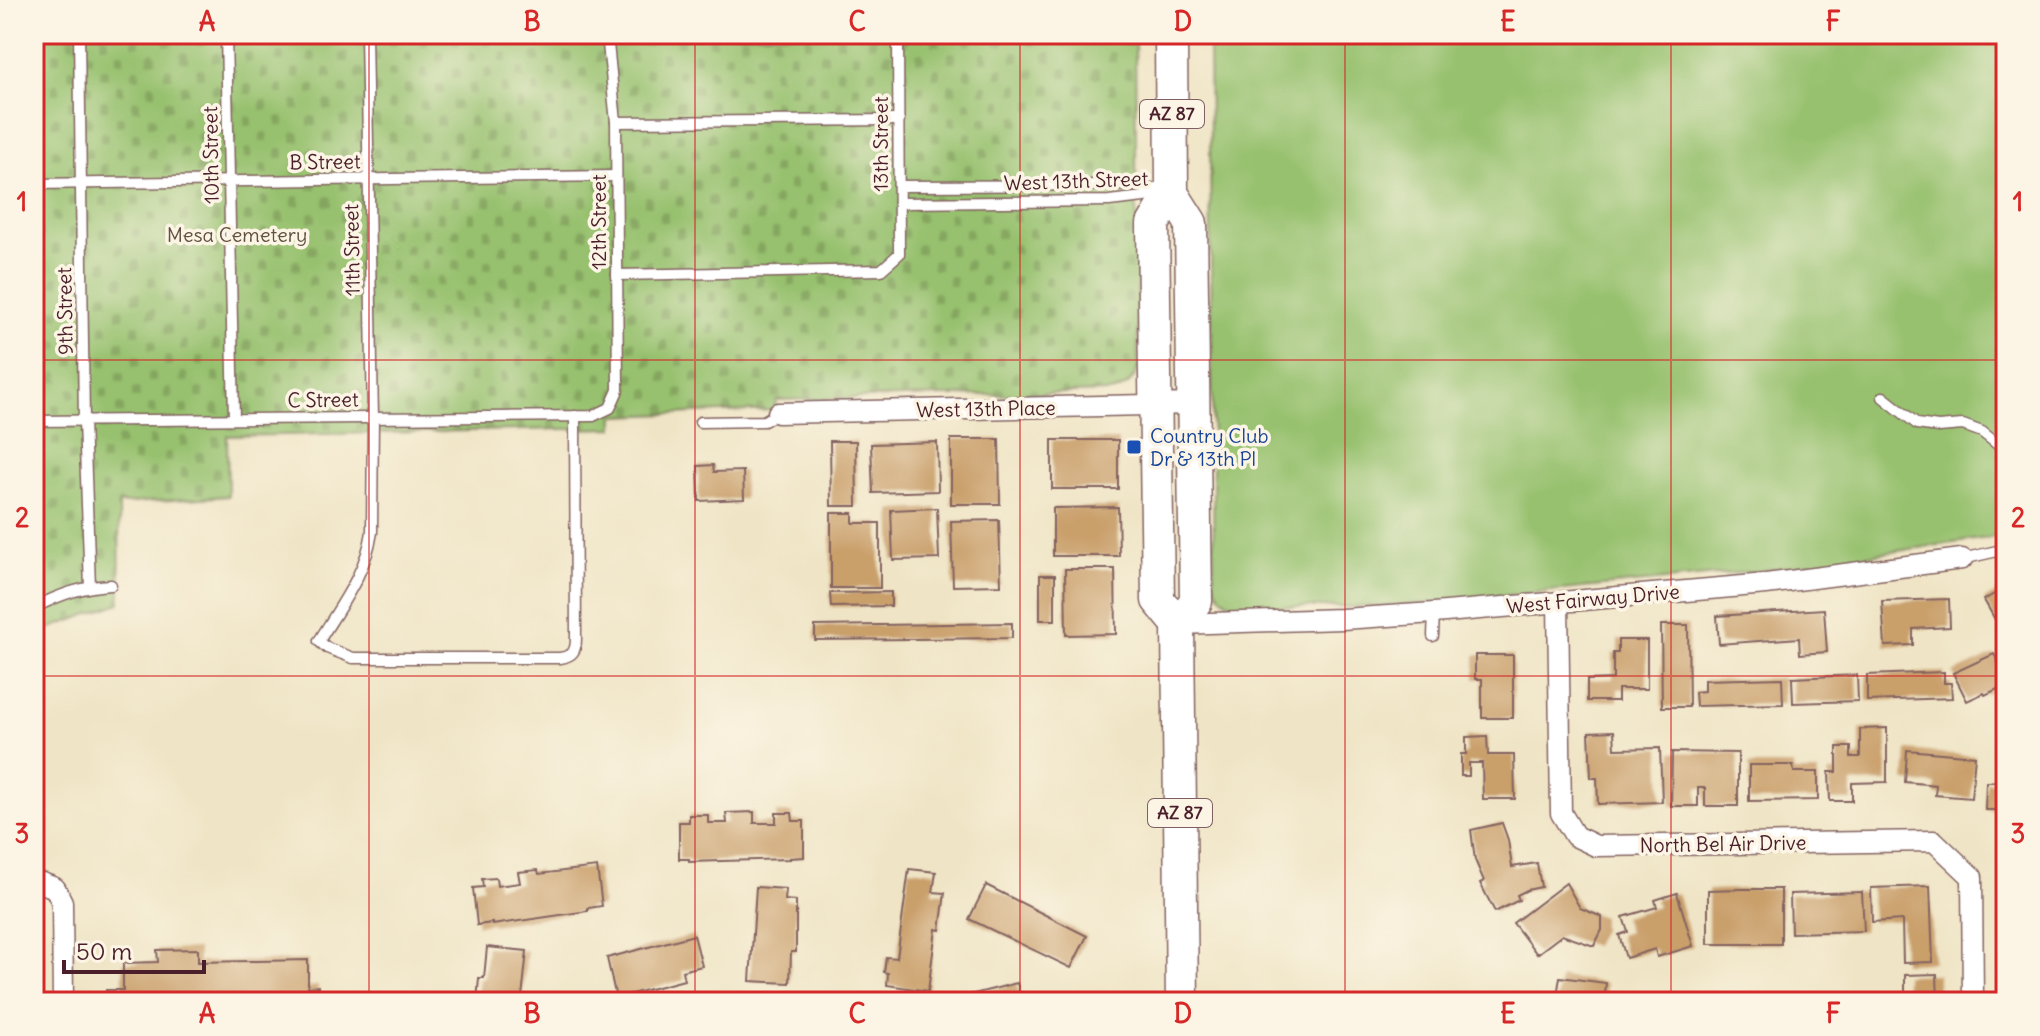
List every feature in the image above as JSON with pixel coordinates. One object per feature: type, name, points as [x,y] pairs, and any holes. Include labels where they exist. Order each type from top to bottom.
[{"type":"main road","name":"AZ 87","points":[[1171,34],[1172,193],[1153,224],[1158,600],[1178,624]]},
{"type":"main road","name":"AZ 87","points":[[1172,193],[1191,223],[1195,404],[1196,601],[1178,624],[1182,1002]]},
{"type":"street","name":"West 13th Place","points":[[778,413],[1195,404]]},
{"type":"street","name":"West Fairway Drive","points":[[1178,624],[1434,613],[1766,584],[1962,559]]},
{"type":"street","name":"North Bel Air Drive","points":[[1558,602],[1561,813],[1575,836],[1596,846],[1934,841],[1972,877],[1973,1002]]},
{"type":"street","points":[[34,885],[42,883],[55,888],[62,902],[63,1002]]},
{"type":"lane","name":"9th Street","points":[[79,34],[84,421],[90,587]]},
{"type":"lane","name":"10th Street","points":[[226,34],[234,419]]},
{"type":"lane","name":"11th Street","points":[[366,34],[372,532],[360,575],[319,641],[327,648],[353,658],[570,656],[576,649],[575,416]]},
{"type":"lane","name":"12th Street","points":[[607,34],[616,122],[618,390],[610,408]]},
{"type":"lane","name":"13th Street","points":[[617,275],[881,270],[899,254],[898,34]]},
{"type":"lane","points":[[616,122],[899,120]]},
{"type":"lane","name":"B Street","points":[[34,184],[616,176]]},
{"type":"lane","name":"West 13th Street","points":[[899,186],[1134,185],[1172,193]]},
{"type":"lane","name":"West 13th Street","points":[[899,203],[1109,201],[1172,193]]},
{"type":"lane","points":[[1883,397],[1917,424],[1938,427],[1963,425],[1982,432],[2006,451]]},
{"type":"lane","name":"C Street","points":[[34,421],[593,416],[610,408]]},
{"type":"lane","points":[[700,422],[764,421],[778,413]]},
{"type":"lane","name":"West Fairway Drive","points":[[1962,559],[2006,549]]},
{"type":"lane","points":[[34,608],[75,590],[111,585]]},
{"type":"lane","points":[[1433,636],[1434,613]]},
{"type":"green space","name":"Mesa Cemetery","points":[[34,34],[1135,34],[1138,369],[1127,385],[1110,392],[776,400],[775,410],[614,416],[614,428],[227,436],[228,496],[119,504],[120,603],[34,634]]},
{"type":"green space","points":[[1209,34],[2006,34],[2006,567],[2002,536],[1758,571],[1405,605],[1243,607],[1228,602],[1218,592],[1214,582]]},
{"type":"building","points":[[951,439],[999,439],[1000,504],[951,504]]},
{"type":"building","points":[[1052,440],[1118,440],[1118,489],[1052,489]]},
{"type":"building","points":[[830,441],[856,441],[857,506],[831,506]]},
{"type":"building","points":[[937,442],[938,491],[873,493],[871,444]]},
{"type":"building","points":[[713,465],[714,472],[743,471],[744,499],[699,501],[698,466]]},
{"type":"building","points":[[1118,507],[1119,556],[1053,556],[1053,508]]},
{"type":"building","points":[[937,508],[939,559],[893,560],[891,510]]},
{"type":"building","points":[[831,513],[853,513],[853,523],[880,523],[880,588],[831,588]]},
{"type":"building","points":[[999,520],[1001,585],[953,586],[951,521]]},
{"type":"building","points":[[1065,569],[1115,569],[1116,634],[1066,635]]},
{"type":"building","points":[[1040,575],[1055,575],[1055,620],[1040,620]]},
{"type":"building","points":[[2006,587],[2006,639],[1984,600]]},
{"type":"building","points":[[891,592],[891,606],[831,607],[830,593]]},
{"type":"building","points":[[1949,599],[1950,627],[1913,629],[1913,645],[1885,646],[1882,601]]},
{"type":"building","points":[[1824,609],[1827,652],[1800,654],[1799,638],[1719,644],[1717,616]]},
{"type":"building","points":[[1012,623],[1012,638],[815,640],[815,626]]},
{"type":"building","points":[[1661,625],[1688,625],[1689,707],[1662,707]]},
{"type":"building","points":[[1618,640],[1647,640],[1647,689],[1618,689],[1618,701],[1587,701],[1587,680],[1613,679],[1613,653],[1618,653]]},
{"type":"building","points":[[1994,654],[2006,685],[1967,701],[1953,673]]},
{"type":"building","points":[[1475,655],[1513,655],[1513,718],[1482,718],[1482,679],[1475,679]]},
{"type":"building","points":[[1944,672],[1944,683],[1951,683],[1952,698],[1867,701],[1867,675]]},
{"type":"building","points":[[1857,675],[1858,701],[1793,703],[1792,678]]},
{"type":"building","points":[[1782,678],[1783,704],[1696,706],[1695,692],[1704,691],[1704,680]]},
{"type":"building","points":[[1887,728],[1887,782],[1852,783],[1852,801],[1830,801],[1829,772],[1837,772],[1837,747],[1851,747],[1851,757],[1860,757],[1860,729]]},
{"type":"building","points":[[1614,731],[1615,749],[1660,748],[1662,802],[1598,804],[1597,778],[1591,778],[1589,732]]},
{"type":"building","points":[[1487,736],[1488,755],[1514,755],[1515,799],[1483,799],[1482,763],[1469,763],[1469,776],[1461,776],[1461,754],[1466,754],[1466,737]]},
{"type":"building","points":[[1907,750],[1975,756],[1971,798],[1935,795],[1936,785],[1905,782]]},
{"type":"building","points":[[1672,752],[1738,753],[1738,806],[1705,806],[1705,788],[1698,788],[1698,806],[1671,806]]},
{"type":"building","points":[[1749,765],[1793,765],[1794,772],[1818,772],[1818,800],[1749,801]]},
{"type":"building","points":[[1986,782],[2006,782],[2006,810],[1985,810]]},
{"type":"building","points":[[754,812],[754,823],[776,823],[776,813],[792,813],[793,821],[804,821],[804,857],[689,862],[689,859],[679,859],[679,822],[689,822],[689,815],[708,815],[708,823],[727,823],[726,813]]},
{"type":"building","points":[[1502,823],[1512,867],[1537,863],[1541,887],[1517,895],[1519,900],[1495,912],[1480,883],[1484,881],[1475,860],[1471,830]]},
{"type":"building","points":[[597,867],[602,906],[588,908],[588,911],[477,925],[473,888],[483,887],[482,879],[496,878],[497,886],[520,883],[518,872],[538,870],[539,874]]},
{"type":"building","points":[[909,869],[936,872],[933,892],[945,893],[940,930],[936,929],[928,991],[887,985],[888,973],[884,972],[886,957],[897,958]]},
{"type":"building","points":[[1566,883],[1580,908],[1602,917],[1602,930],[1594,946],[1562,935],[1537,954],[1513,923]]},
{"type":"building","points":[[986,885],[1087,936],[1071,968],[969,919]]},
{"type":"building","points":[[1930,886],[1933,962],[1903,963],[1902,920],[1872,922],[1871,888]]},
{"type":"building","points":[[756,887],[786,889],[785,900],[796,901],[796,952],[791,952],[790,983],[750,981]]},
{"type":"building","points":[[1781,889],[1781,944],[1708,944],[1708,890]]},
{"type":"building","points":[[1862,892],[1864,931],[1791,933],[1790,894]]},
{"type":"building","points":[[1677,893],[1693,946],[1657,957],[1655,949],[1626,958],[1619,935],[1628,932],[1623,917],[1657,907],[1655,900]]},
{"type":"building","points":[[694,935],[702,966],[682,971],[684,980],[616,998],[607,958]]},
{"type":"building","points":[[487,947],[527,951],[519,1002],[477,1002],[479,978],[484,978]]},
{"type":"building","points":[[198,949],[198,962],[308,960],[308,987],[318,986],[318,1002],[106,1002],[106,990],[123,990],[123,963],[158,962],[157,950]]},
{"type":"building","points":[[1937,974],[1938,1002],[1905,1002],[1905,975]]},
{"type":"building","points":[[1560,977],[1606,983],[1605,995],[1627,998],[1627,1002],[1556,1002]]},
{"type":"building","points":[[1017,983],[1022,1002],[946,1002],[946,1001]]},
{"type":"building","points":[[1080,992],[1112,1001],[1112,1002],[1077,1002]]},
{"type":"place","name":"Country Club Dr & 13th Pl","points":[[1134,447]]}]
